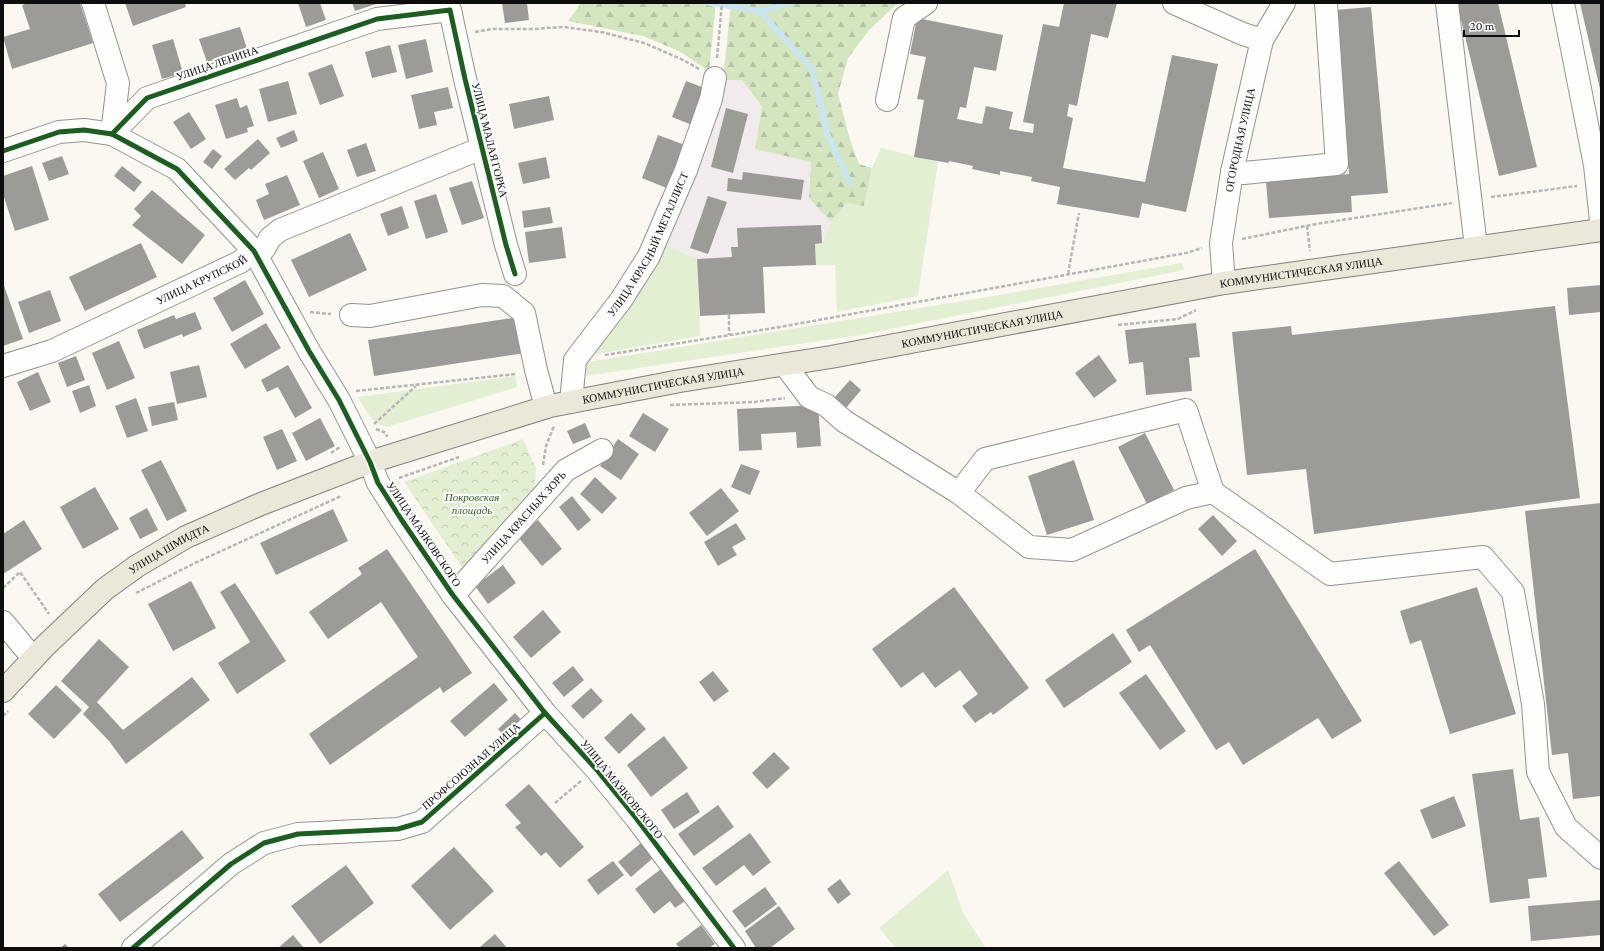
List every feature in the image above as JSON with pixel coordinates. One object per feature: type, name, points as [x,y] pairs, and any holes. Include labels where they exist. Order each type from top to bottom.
[{"type":"main road","name":"КОММУНИСТИЧЕСКАЯ УЛИЦА","points":[[370,462],[546,407],[680,381],[785,365],[1224,283],[1601,230]]},
{"type":"main road","name":"УЛИЦА ШМИДТА","points":[[6,701],[33,658],[75,616],[106,589],[137,566],[186,537],[261,504],[370,462]]},
{"type":"street","points":[[3,151],[59,132],[84,130],[112,134],[118,84],[93,3]]},
{"type":"street","points":[[888,100],[904,18],[926,3]]},
{"type":"street","points":[[1174,3],[1243,34],[1262,40]]},
{"type":"street","name":"ОГОРОДНАЯ УЛИЦА","points":[[1224,283],[1221,243],[1232,172],[1262,40],[1284,3]]},
{"type":"street","points":[[1232,172],[1244,173],[1337,164],[1326,3]]},
{"type":"street","points":[[1447,3],[1476,247]]},
{"type":"street","points":[[1562,3],[1595,165],[1601,221]]},
{"type":"street","name":"УЛИЦА ЛЕНИНА","points":[[112,134],[147,98],[378,19],[436,8]]},
{"type":"street","name":"УЛИЦА МАЛАЯ ГОРКА","points":[[436,8],[455,35],[506,245],[515,274]]},
{"type":"street","name":"УЛИЦА КРАСНЫЙ МЕТАЛЛИСТ","points":[[576,360],[621,300],[649,256],[686,170],[711,99],[715,78]]},
{"type":"street","name":"УЛИЦА МАЯКОВСКОГО","points":[[112,134],[177,169],[254,251],[309,351],[339,400],[358,436],[378,483],[452,594],[545,713],[596,769],[636,818],[734,948]]},
{"type":"street","name":"УЛИЦА КРУПСКОЙ","points":[[3,366],[52,351],[240,262],[254,251],[264,249],[270,238],[280,230],[482,148]]},
{"type":"street","points":[[351,315],[370,316],[482,295],[503,296],[524,313],[536,370],[546,407]]},
{"type":"street","points":[[571,402],[576,360]]},
{"type":"street","points":[[785,365],[809,397],[826,405],[844,421],[959,493],[1029,547],[1072,550],[1186,498],[1213,492]]},
{"type":"street","points":[[959,493],[985,459],[1186,410],[1213,492],[1330,574],[1483,557],[1513,592],[1533,704],[1538,772],[1566,827],[1601,858]]},
{"type":"street","name":"УЛИЦА КРАСНЫХ ЗОРЬ","points":[[452,594],[566,470],[602,450]]},
{"type":"street","points":[[3,622],[33,658]]},
{"type":"street","name":"ПРОФСОЮЗНАЯ УЛИЦА","points":[[133,948],[231,864],[264,843],[298,834],[398,829],[422,822],[545,713]]},
{"type":"path","points":[[455,35],[492,29],[564,27],[601,32],[644,43],[681,59],[715,78],[722,3]]},
{"type":"path","points":[[576,360],[729,335],[1068,274],[1186,252],[1221,243],[1316,224],[1471,200],[1597,183]]},
{"type":"path","points":[[1068,274],[1079,213]]},
{"type":"path","points":[[1110,326],[1178,319],[1198,309]]},
{"type":"path","points":[[289,315],[298,311],[351,315]]},
{"type":"path","points":[[728,315],[729,335]]},
{"type":"path","points":[[339,400],[345,392],[416,386],[510,375],[536,370]]},
{"type":"path","points":[[358,436],[386,414],[416,386]]},
{"type":"path","points":[[668,405],[762,401],[791,398],[804,391]]},
{"type":"path","points":[[548,429],[555,427]]},
{"type":"path","points":[[378,483],[392,481],[461,457]]},
{"type":"path","points":[[133,595],[193,564],[345,494]]},
{"type":"path","points":[[3,588],[20,572],[49,614]]},
{"type":"path","points":[[3,716],[6,701]]},
{"type":"shaded area","points":[[723,80],[742,80],[762,108],[755,149],[811,162],[809,198],[831,222],[822,243],[732,247],[732,257],[697,259],[665,244]]},
{"type":"green space","points":[[581,3],[716,3],[709,71],[679,51],[643,36],[568,21]]},
{"type":"green space","points":[[731,3],[898,3],[869,30],[848,58],[838,94],[850,140],[859,164],[872,168],[864,206],[846,203],[831,222],[809,198],[811,162],[755,149],[762,107],[742,80],[723,80]]},
{"type":"green space","points":[[881,148],[938,162],[918,296],[837,312],[835,265],[816,265],[815,244],[822,243],[831,222],[846,203],[864,206],[872,168]]},
{"type":"green space","points":[[665,244],[697,259],[700,336],[585,356]]},
{"type":"green space","points":[[1182,263],[1184,270],[860,335],[585,376],[582,363],[988,297]]},
{"type":"green space","points":[[515,376],[517,387],[387,427],[373,420],[358,397]]},
{"type":"green space","name":"Покровская площадь","points":[[523,439],[536,468],[534,498],[466,573],[404,482]]},
{"type":"green space","points":[[948,870],[964,915],[986,948],[896,948],[879,928]]},
{"type":"building","points":[[28,3],[80,3],[93,43],[12,69],[3,37],[30,29],[22,5]]},
{"type":"building","points":[[125,3],[185,3],[186,7],[133,26]]},
{"type":"building","points":[[298,3],[320,3],[326,20],[306,27]]},
{"type":"building","points":[[352,3],[375,3],[376,4],[355,11]]},
{"type":"building","points":[[502,3],[527,3],[529,20],[505,23]]},
{"type":"building","points":[[1064,3],[1117,3],[1108,38],[1091,34],[1077,106],[1069,104],[1067,116],[1073,118],[1063,168],[1145,182],[1172,55],[1218,64],[1186,212],[1142,203],[1139,218],[1057,204],[1060,187],[1031,181],[1032,177],[1000,171],[1000,175],[972,169],[973,166],[949,161],[949,163],[914,157],[924,100],[917,99],[926,57],[910,54],[917,18],[1003,35],[996,71],[974,67],[966,108],[960,107],[957,119],[982,124],[986,106],[1013,112],[1009,129],[1033,133],[1034,124],[1023,122],[1043,24],[1059,27]]},
{"type":"building","points":[[1457,3],[1498,3],[1537,167],[1499,176]]},
{"type":"building","points":[[1580,3],[1601,3],[1601,89],[1600,89]]},
{"type":"building","points":[[1371,7],[1388,193],[1351,196],[1352,212],[1269,218],[1266,182],[1349,174],[1335,10]]},
{"type":"building","points":[[240,27],[247,49],[207,62],[199,39]]},
{"type":"building","points":[[173,39],[183,73],[162,79],[152,45]]},
{"type":"building","points":[[426,39],[433,72],[406,79],[398,45]]},
{"type":"building","points":[[390,45],[397,72],[372,78],[365,52]]},
{"type":"building","points":[[332,64],[344,96],[320,105],[308,73]]},
{"type":"building","points":[[288,81],[297,114],[268,122],[259,89]]},
{"type":"building","points":[[686,81],[707,89],[692,125],[672,117]]},
{"type":"building","points":[[448,87],[453,108],[434,112],[437,125],[419,129],[411,95]]},
{"type":"building","points":[[549,96],[554,120],[514,129],[509,104]]},
{"type":"building","points":[[237,98],[240,108],[247,105],[254,126],[247,128],[248,132],[226,139],[215,105]]},
{"type":"building","points":[[726,108],[748,114],[733,173],[711,167]]},
{"type":"building","points":[[189,112],[206,139],[191,149],[173,122]]},
{"type":"building","points":[[294,130],[298,141],[281,148],[276,138]]},
{"type":"building","points":[[658,135],[685,145],[669,189],[642,178]]},
{"type":"building","points":[[258,139],[270,153],[251,170],[249,168],[235,180],[224,169]]},
{"type":"building","points":[[366,143],[376,171],[357,177],[347,150]]},
{"type":"building","points":[[213,149],[222,156],[212,169],[203,162]]},
{"type":"building","points":[[323,152],[339,189],[319,198],[303,161]]},
{"type":"building","points":[[62,156],[69,174],[49,181],[42,163]]},
{"type":"building","points":[[546,157],[550,178],[523,184],[518,163]]},
{"type":"building","points":[[32,166],[49,220],[15,231],[3,194],[3,176]]},
{"type":"building","points":[[122,166],[142,182],[134,192],[114,176]]},
{"type":"building","points":[[743,172],[804,180],[801,200],[727,191],[728,178],[742,180]]},
{"type":"building","points":[[287,175],[300,205],[264,220],[256,200],[269,194],[265,184]]},
{"type":"building","points":[[472,181],[484,218],[462,225],[449,188]]},
{"type":"building","points":[[152,190],[205,235],[182,264],[132,225],[141,216],[134,209]]},
{"type":"building","points":[[436,194],[448,232],[426,239],[414,201]]},
{"type":"building","points":[[708,196],[727,202],[708,254],[690,248]]},
{"type":"building","points":[[402,206],[409,228],[388,236],[380,214]]},
{"type":"building","points":[[550,207],[553,223],[524,228],[522,211]]},
{"type":"building","points":[[821,225],[822,243],[815,244],[816,265],[763,267],[765,313],[700,316],[697,259],[732,257],[731,247],[738,247],[737,228]]},
{"type":"building","points":[[562,227],[566,258],[529,263],[525,232]]},
{"type":"building","points":[[350,233],[367,270],[309,297],[291,260]]},
{"type":"building","points":[[141,243],[157,277],[85,311],[69,277]]},
{"type":"building","points":[[245,280],[264,314],[232,332],[213,298]]},
{"type":"building","points":[[3,283],[23,339],[3,346]]},
{"type":"building","points":[[1601,285],[1601,312],[1569,315],[1567,288]]},
{"type":"building","points":[[50,290],[61,321],[29,333],[18,302]]},
{"type":"building","points":[[1555,306],[1580,498],[1314,534],[1306,469],[1247,475],[1232,332],[1291,326],[1292,335]]},
{"type":"building","points":[[195,312],[202,329],[183,337],[182,334],[144,349],[137,330],[174,315],[176,319]]},
{"type":"building","points":[[519,317],[525,353],[374,376],[368,340]]},
{"type":"building","points":[[266,323],[281,348],[245,369],[230,344]]},
{"type":"building","points":[[1196,323],[1200,357],[1189,358],[1192,391],[1146,395],[1143,362],[1129,364],[1125,330]]},
{"type":"building","points":[[119,341],[135,378],[107,390],[92,353]]},
{"type":"building","points":[[1099,355],[1117,381],[1094,398],[1075,373]]},
{"type":"building","points":[[76,356],[85,380],[67,387],[58,363]]},
{"type":"building","points":[[199,365],[207,397],[177,404],[170,372]]},
{"type":"building","points":[[288,365],[312,408],[295,418],[278,387],[267,392],[261,380]]},
{"type":"building","points":[[38,372],[51,402],[30,411],[17,382]]},
{"type":"building","points":[[850,380],[861,390],[846,408],[834,398]]},
{"type":"building","points":[[89,385],[96,406],[80,413],[72,391]]},
{"type":"building","points":[[136,398],[148,431],[127,438],[115,406]]},
{"type":"building","points":[[174,402],[178,420],[152,426],[148,407]]},
{"type":"building","points":[[818,405],[821,446],[797,448],[796,432],[761,434],[762,450],[739,451],[737,409]]},
{"type":"building","points":[[643,413],[669,429],[655,452],[629,436]]},
{"type":"building","points":[[320,418],[335,446],[306,461],[292,433]]},
{"type":"building","points":[[585,423],[591,437],[573,444],[567,431]]},
{"type":"building","points":[[282,429],[297,461],[277,470],[263,437]]},
{"type":"building","points":[[1145,433],[1174,490],[1147,504],[1118,447]]},
{"type":"building","points":[[618,439],[639,454],[621,480],[600,466]]},
{"type":"building","points":[[161,460],[187,511],[167,521],[141,470]]},
{"type":"building","points":[[1074,460],[1094,520],[1047,535],[1028,476]]},
{"type":"building","points":[[741,464],[760,471],[750,495],[731,487]]},
{"type":"building","points":[[595,477],[617,498],[602,514],[580,494]]},
{"type":"building","points":[[95,487],[119,529],[83,549],[60,507]]},
{"type":"building","points":[[721,488],[739,511],[707,536],[689,513]]},
{"type":"building","points":[[572,496],[591,520],[578,531],[559,507]]},
{"type":"building","points":[[1601,503],[1601,796],[1573,799],[1568,753],[1552,755],[1525,511]]},
{"type":"building","points":[[147,508],[158,530],[140,539],[129,518]]},
{"type":"building","points":[[333,509],[348,541],[276,575],[260,543]]},
{"type":"building","points":[[1213,515],[1237,541],[1222,556],[1198,529]]},
{"type":"building","points":[[24,520],[42,549],[3,574],[3,534]]},
{"type":"building","points":[[538,520],[562,549],[542,566],[518,537]]},
{"type":"building","points":[[736,523],[746,539],[732,547],[737,555],[718,566],[704,542]]},
{"type":"building","points":[[387,549],[472,673],[443,693],[440,687],[330,765],[309,734],[418,657],[381,602],[328,639],[309,612],[362,574],[358,568]]},
{"type":"building","points":[[1255,549],[1362,721],[1332,739],[1318,718],[1243,765],[1229,742],[1216,750],[1150,645],[1139,652],[1126,630]]},
{"type":"building","points":[[503,565],[516,583],[488,604],[475,586]]},
{"type":"building","points":[[191,581],[216,628],[173,651],[148,604]]},
{"type":"building","points":[[235,583],[286,661],[237,694],[218,663],[250,642],[220,592]]},
{"type":"building","points":[[954,587],[1029,688],[993,715],[991,712],[975,723],[962,706],[978,694],[960,670],[935,688],[923,672],[901,688],[872,649]]},
{"type":"building","points":[[1477,587],[1516,714],[1450,734],[1421,640],[1410,644],[1400,611]]},
{"type":"building","points":[[543,610],[561,632],[531,658],[513,637]]},
{"type":"building","points":[[1113,633],[1132,662],[1064,708],[1045,680]]},
{"type":"building","points":[[99,639],[129,667],[97,702],[123,730],[192,677],[210,700],[126,764],[109,741],[83,714],[89,707],[61,681]]},
{"type":"building","points":[[573,666],[584,680],[564,697],[552,683]]},
{"type":"building","points":[[713,671],[729,691],[714,702],[699,682]]},
{"type":"building","points":[[1146,674],[1186,731],[1160,750],[1119,693]]},
{"type":"building","points":[[494,683],[508,700],[465,737],[450,721]]},
{"type":"building","points":[[56,685],[82,710],[54,739],[28,714]]},
{"type":"building","points":[[591,688],[603,701],[583,719],[571,706]]},
{"type":"building","points":[[515,713],[523,722],[506,738],[498,729]]},
{"type":"building","points":[[631,713],[646,729],[619,754],[604,738]]},
{"type":"building","points":[[664,736],[688,768],[651,797],[627,765]]},
{"type":"building","points":[[774,752],[790,768],[767,789],[752,773]]},
{"type":"building","points":[[1513,769],[1520,820],[1539,817],[1547,877],[1528,879],[1530,898],[1490,903],[1472,774]]},
{"type":"building","points":[[529,784],[584,847],[560,868],[546,852],[541,856],[515,827],[521,823],[505,805]]},
{"type":"building","points":[[687,792],[700,812],[674,829],[661,810]]},
{"type":"building","points":[[1454,796],[1466,826],[1432,839],[1420,810]]},
{"type":"building","points":[[718,805],[734,827],[694,856],[678,834]]},
{"type":"building","points":[[182,830],[204,858],[120,922],[98,894]]},
{"type":"building","points":[[750,833],[771,862],[753,876],[744,865],[716,886],[702,868]]},
{"type":"building","points":[[641,843],[653,858],[631,877],[618,862]]},
{"type":"building","points":[[454,847],[494,891],[450,930],[411,886]]},
{"type":"building","points":[[613,861],[624,875],[598,895],[587,880]]},
{"type":"building","points":[[1399,861],[1449,925],[1434,936],[1384,873]]},
{"type":"building","points":[[346,865],[374,903],[320,944],[291,906]]},
{"type":"building","points":[[661,869],[685,901],[675,908],[670,901],[654,914],[635,889]]},
{"type":"building","points":[[840,879],[851,894],[838,904],[827,889]]},
{"type":"building","points":[[765,887],[777,904],[745,928],[732,911]]},
{"type":"building","points":[[1601,900],[1601,935],[1531,941],[1528,906]]},
{"type":"building","points":[[779,906],[795,929],[770,948],[756,948],[745,931]]},
{"type":"building","points":[[701,925],[715,944],[709,948],[680,948],[676,944]]},
{"type":"building","points":[[495,934],[507,948],[480,947]]},
{"type":"building","points":[[293,935],[304,948],[278,948]]},
{"type":"building","points":[[65,944],[69,948],[60,948]]},
{"type":"waterway","points":[[709,3],[760,11],[792,3]]},
{"type":"waterway","points":[[760,11],[812,69],[827,133],[850,184]]},
{"type":"cycle path","points":[[112,134],[147,98],[377,19],[450,10],[465,79],[506,245],[515,274]]},
{"type":"cycle path","points":[[3,151],[59,132],[84,130],[112,134],[177,169],[254,251],[309,351],[339,400],[370,462],[378,483],[452,594],[545,713],[596,769],[636,818],[734,948]]},
{"type":"cycle path","points":[[133,948],[231,864],[264,843],[298,834],[398,829],[422,822],[545,713]]}]
